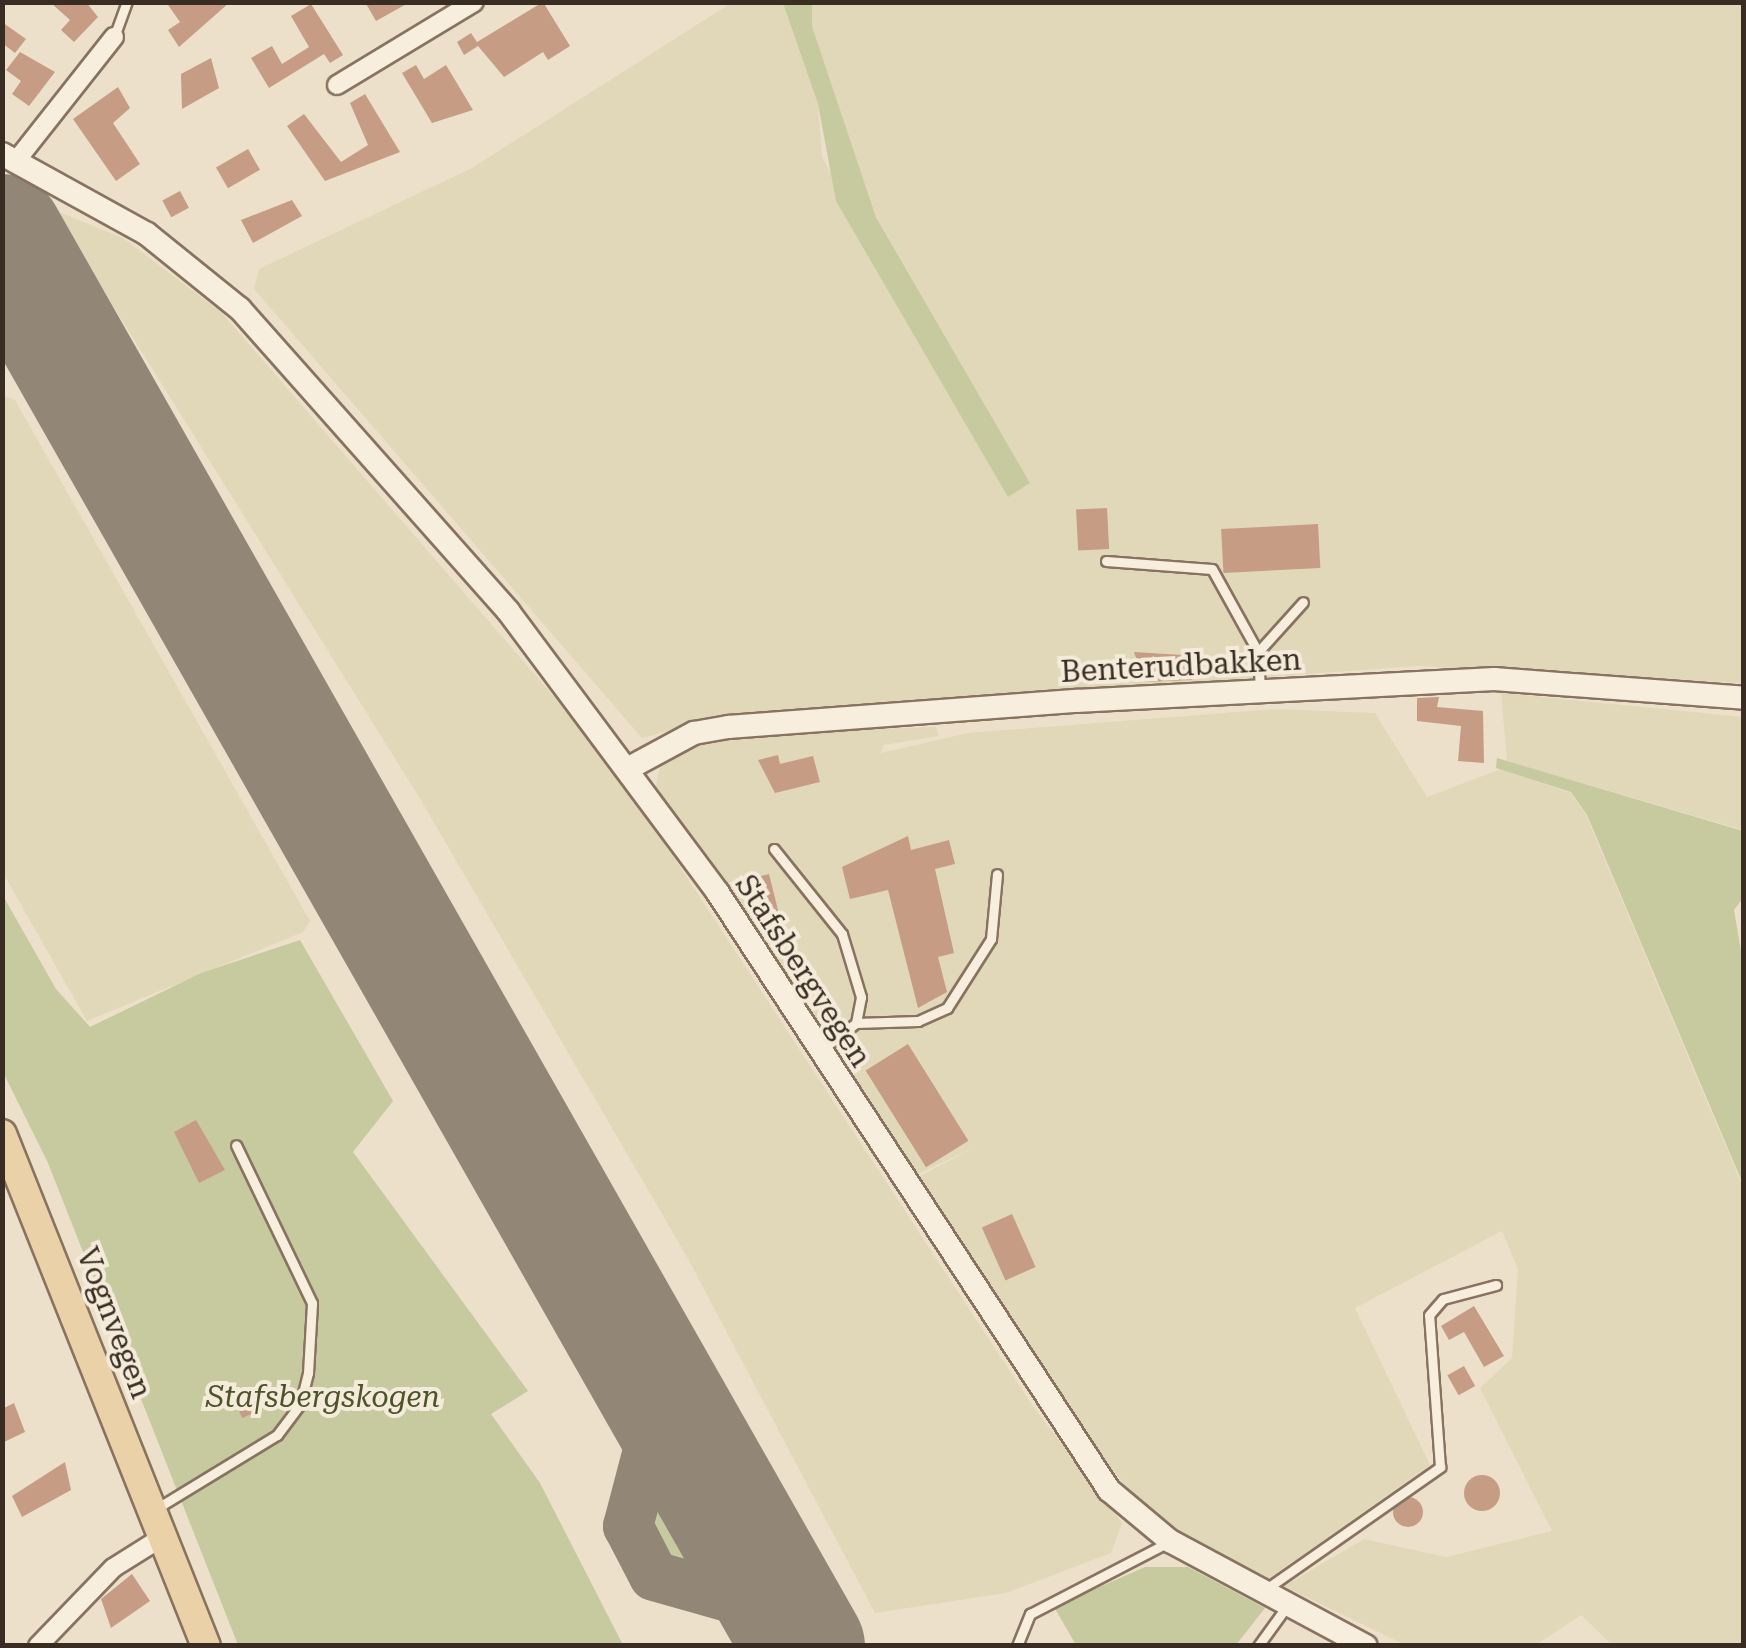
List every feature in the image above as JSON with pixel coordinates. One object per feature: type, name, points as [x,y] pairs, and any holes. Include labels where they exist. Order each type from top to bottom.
[{"type":"main road","name":"Stafsbergvegen","points":[[9,158],[147,234],[213,284],[437,528],[631,767],[1080,1454],[1170,1541],[1366,1646]]},
{"type":"main road","name":"Benterudbakken","points":[[631,767],[694,733],[729,727],[1260,692],[1494,679],[1744,698]]},
{"type":"main road","name":"Vognvegen","points":[[2,1134],[206,1646]]},
{"type":"street","points":[[336,86],[474,2]]},
{"type":"street","points":[[9,158],[114,37]]},
{"type":"street","points":[[38,1646],[158,1524]]},
{"type":"lane","points":[[114,37],[127,2]]},
{"type":"lane","points":[[1106,560],[1212,569],[1258,652],[1260,692]]},
{"type":"lane","points":[[1258,652],[1303,602]]},
{"type":"lane","points":[[774,849],[842,934],[861,997],[856,1023]]},
{"type":"lane","points":[[818,1051],[856,1023],[918,1021],[946,1008],[991,939],[997,874]]},
{"type":"lane","points":[[158,1524],[276,1435],[300,1405],[308,1374],[312,1302],[236,1146]]},
{"type":"lane","points":[[1262,1593],[1440,1466],[1429,1315],[1442,1299],[1496,1285]]},
{"type":"lane","points":[[1017,1646],[1030,1614],[1170,1541]]},
{"type":"lane","points":[[1258,1646],[1287,1606]]},
{"type":"shaded area","points":[[731,3],[783,3],[818,104],[822,157],[1008,497],[1030,483],[876,216],[812,26],[812,3],[1743,3],[1743,683],[1418,666],[724,716],[642,738],[254,289],[259,269],[472,168]]},
{"type":"shaded area","points":[[32,201],[123,238],[221,312],[614,766],[1032,1405],[1122,1523],[1111,1553],[1006,1593],[875,1613],[686,1255],[419,797],[87,264]]},
{"type":"shaded area","points":[[2,395],[15,400],[310,921],[303,932],[87,1021],[3,873]]},
{"type":"shaded area","points":[[1501,693],[1743,717],[1743,830],[1507,761]]},
{"type":"shaded area","points":[[1275,709],[1375,713],[1427,797],[1501,769],[1571,793],[1586,815],[1743,1187],[1743,1645],[1612,1645],[1581,1615],[1536,1645],[1405,1645],[1284,1586],[1364,1539],[1446,1557],[1552,1531],[1480,1388],[1512,1358],[1518,1269],[1502,1231],[1355,1308],[1430,1465],[1269,1579],[1202,1546],[1139,1501],[1078,1430],[918,1177],[975,1147],[910,1178],[656,786],[661,761],[684,745],[756,733],[936,727],[939,736],[884,745],[881,753],[968,733]]},
{"type":"green space","points":[[783,3],[812,3],[812,26],[876,217],[1030,483],[1008,497],[836,201],[818,104]]},
{"type":"green space","points":[[1497,758],[1743,831],[1743,898],[1734,910],[1744,969],[1743,1184],[1587,815],[1571,792],[1496,768]]},
{"type":"green space","name":"Stafsbergskogen","points":[[2,894],[56,989],[90,1027],[201,973],[300,940],[393,1101],[353,1152],[528,1391],[491,1414],[540,1483],[623,1645],[238,1645],[48,1163],[3,1072]]},
{"type":"green space","points":[[664,1421],[762,1598],[669,1572],[638,1518]]},
{"type":"green space","points":[[1145,1567],[1188,1567],[1265,1608],[1236,1645],[1076,1645],[1054,1607]]},
{"type":"building","points":[[50,2],[86,2],[98,17],[74,42],[61,30],[70,20]]},
{"type":"building","points":[[166,2],[230,2],[179,47],[168,30],[180,22]]},
{"type":"building","points":[[365,2],[410,2],[376,21]]},
{"type":"building","points":[[543,2],[570,46],[548,60],[543,52],[504,77],[478,46],[464,55],[457,42],[471,33],[477,42]]},
{"type":"building","points":[[311,4],[343,55],[330,63],[324,54],[269,88],[251,58],[272,46],[282,64],[309,47],[291,16]]},
{"type":"building","points":[[2,22],[26,39],[15,53],[2,43]]},
{"type":"building","points":[[20,52],[55,72],[29,106],[12,94],[21,81],[6,70]]},
{"type":"building","points":[[211,58],[219,88],[182,109],[181,74]]},
{"type":"building","points":[[416,65],[424,79],[446,65],[473,110],[432,123],[402,73]]},
{"type":"building","points":[[118,87],[130,108],[113,123],[140,164],[116,181],[73,119]]},
{"type":"building","points":[[365,94],[400,152],[325,181],[287,126],[304,114],[341,162],[368,145],[350,103]]},
{"type":"building","points":[[248,149],[260,170],[228,188],[216,168]]},
{"type":"building","points":[[180,191],[189,208],[171,217],[162,200]]},
{"type":"building","points":[[292,200],[302,216],[253,243],[241,220]]},
{"type":"building","points":[[1107,508],[1109,549],[1078,551],[1076,510]]},
{"type":"building","points":[[1318,524],[1320,568],[1223,573],[1221,529]]},
{"type":"building","points":[[1134,652],[1199,656],[1200,670],[1192,680],[1144,682]]},
{"type":"building","points":[[1439,697],[1437,707],[1483,711],[1484,763],[1458,761],[1461,726],[1417,721],[1417,698]]},
{"type":"building","points":[[778,755],[780,764],[813,756],[820,782],[775,793],[758,760]]},
{"type":"building","points":[[908,836],[911,850],[949,840],[955,864],[935,869],[954,953],[938,957],[947,992],[918,1008],[888,890],[850,899],[842,867]]},
{"type":"building","points":[[769,874],[780,917],[756,922],[746,880]]},
{"type":"building","points":[[908,1044],[968,1141],[926,1167],[866,1070]]},
{"type":"building","points":[[196,1120],[225,1170],[199,1183],[174,1132]]},
{"type":"building","points":[[1012,1214],[1036,1267],[1005,1280],[982,1227]]},
{"type":"building","points":[[1474,1306],[1504,1356],[1484,1367],[1464,1332],[1449,1340],[1441,1326]]},
{"type":"building","points":[[1464,1366],[1475,1386],[1459,1395],[1447,1375]]},
{"type":"building","points":[[257,1388],[266,1407],[242,1418],[233,1399]]},
{"type":"building","points":[[14,1403],[25,1432],[2,1443],[2,1409]]},
{"type":"building","points":[[65,1462],[71,1490],[22,1517],[12,1496]]},
{"type":"building","points":[[1482,1475],[1495,1480],[1500,1493],[1495,1506],[1482,1511],[1469,1506],[1464,1493],[1469,1480]]},
{"type":"building","points":[[1408,1497],[1422,1506],[1423,1512],[1414,1526],[1408,1527],[1394,1518],[1393,1512],[1402,1498]]},
{"type":"building","points":[[132,1574],[150,1601],[111,1628],[101,1599]]},
{"type":"taxiway","points":[[663,1393],[628,1526],[654,1576],[786,1613]]},
{"type":"runway","points":[[2,235],[804,1646]]}]
